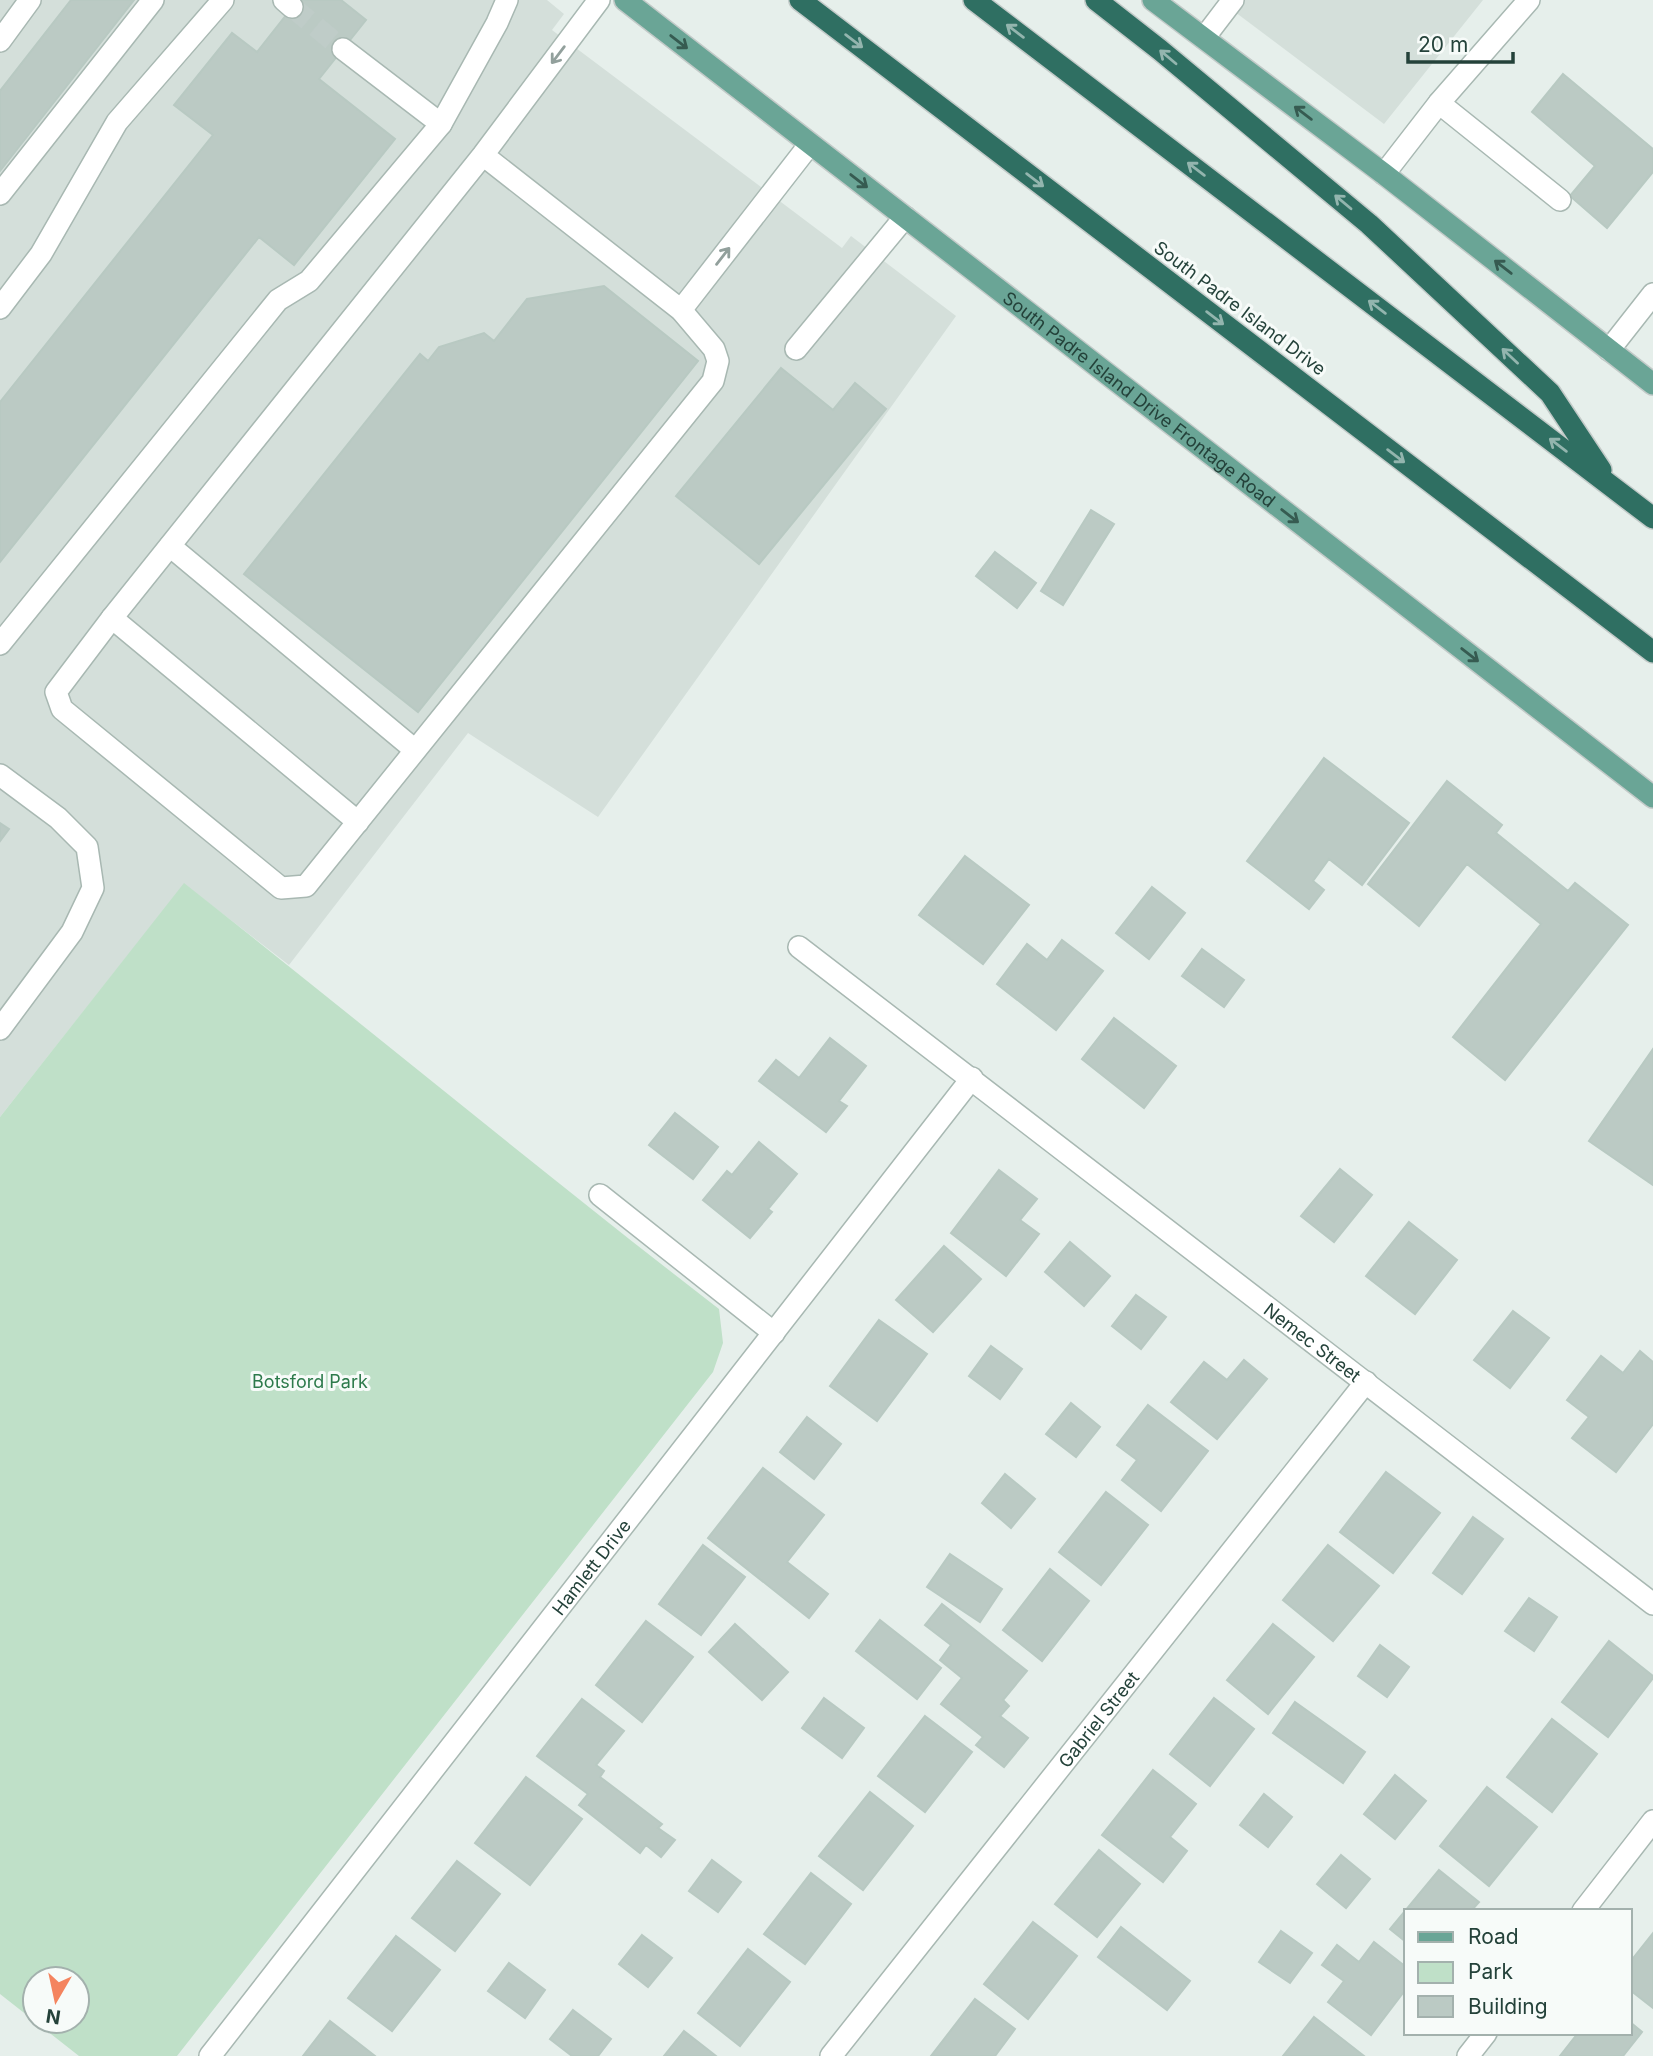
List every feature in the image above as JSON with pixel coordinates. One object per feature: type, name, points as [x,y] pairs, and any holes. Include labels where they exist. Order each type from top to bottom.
[{"type":"highway","name":"South Padre Island Drive","points":[[800,0],[1653,652]]},
{"type":"highway","points":[[974,0],[1653,518]]},
{"type":"highway","points":[[1096,0],[1369,224],[1550,393],[1612,486]]},
{"type":"main road","name":"South Padre Island Drive Frontage Road","points":[[625,0],[1653,797]]},
{"type":"main road","points":[[1153,0],[1384,174],[1653,384]]},
{"type":"street","points":[[0,41],[30,0]]},
{"type":"street","points":[[0,194],[153,0]]},
{"type":"street","points":[[0,308],[41,254],[117,122],[223,0]]},
{"type":"street","points":[[0,644],[278,300],[309,281],[441,124],[507,0]]},
{"type":"street","points":[[483,155],[681,310],[714,349],[718,361],[713,381],[306,886],[281,888],[62,709],[56,692],[112,618],[483,155],[599,0]]},
{"type":"street","points":[[1204,38],[1233,0]]},
{"type":"street","points":[[1384,174],[1438,103],[1529,0]]},
{"type":"street","points":[[344,49],[441,124]]},
{"type":"street","points":[[1438,103],[1560,200]]},
{"type":"street","points":[[681,310],[810,144]]},
{"type":"street","points":[[796,349],[905,217]]},
{"type":"street","points":[[1609,350],[1653,294]]},
{"type":"street","points":[[170,546],[415,750]]},
{"type":"street","points":[[112,618],[358,822]]},
{"type":"street","points":[[0,775],[58,818],[87,847],[93,888],[72,932],[0,1029]]},
{"type":"street","name":"Nemec Street","points":[[799,947],[1653,1604]]},
{"type":"street","name":"Hamlett Drive","points":[[210,2056],[972,1078]]},
{"type":"street","points":[[600,1195],[774,1332]]},
{"type":"street","name":"Gabriel Street","points":[[831,2056],[1366,1382]]},
{"type":"street","points":[[1585,1909],[1653,1821]]},
{"type":"street","points":[[1468,2056],[1484,2035]]},
{"type":"shaded area","points":[[0,0],[547,0],[564,14],[552,30],[842,248],[851,236],[956,316],[598,817],[468,733],[289,965],[184,884],[0,1117]]},
{"type":"shaded area","points":[[1219,0],[1483,0],[1384,124]]},
{"type":"green space","name":"Botsford Park","points":[[184,883],[719,1309],[723,1343],[713,1372],[177,2056],[79,2056],[52,2035],[91,2035],[91,1965],[21,1965],[21,2010],[0,1994],[0,1117]]},
{"type":"building","points":[[71,0],[134,0],[0,171],[0,91]]},
{"type":"building","points":[[298,0],[341,0],[366,20],[319,79],[395,139],[294,265],[259,237],[0,562],[0,402],[213,135],[174,105],[232,33],[257,52]]},
{"type":"building","points":[[1563,74],[1653,149],[1653,172],[1607,228],[1570,196],[1595,166],[1532,112]]},
{"type":"building","points":[[604,286],[698,361],[418,712],[244,574],[420,354],[428,361],[439,347],[484,333],[494,341],[527,299]]},
{"type":"building","points":[[781,368],[833,410],[855,383],[886,409],[759,564],[676,496]]},
{"type":"building","points":[[1091,510],[1114,524],[1063,605],[1041,591]]},
{"type":"building","points":[[995,552],[1036,583],[1017,608],[976,576]]},
{"type":"building","points":[[1324,758],[1409,823],[1362,885],[1329,859],[1313,881],[1324,890],[1309,909],[1247,861]]},
{"type":"building","points":[[1447,781],[1502,825],[1496,833],[1568,891],[1575,883],[1628,925],[1505,1080],[1453,1037],[1541,924],[1467,864],[1419,926],[1368,884]]},
{"type":"building","points":[[0,823],[9,829],[0,841]]},
{"type":"building","points":[[965,856],[1029,905],[983,964],[919,915]]},
{"type":"building","points":[[1152,887],[1185,913],[1149,959],[1116,933]]},
{"type":"building","points":[[1062,940],[1103,971],[1056,1030],[997,984],[1027,944],[1047,960]]},
{"type":"building","points":[[1202,949],[1244,980],[1224,1007],[1182,976]]},
{"type":"building","points":[[1114,1018],[1176,1066],[1144,1108],[1082,1059]]},
{"type":"building","points":[[830,1038],[866,1066],[839,1101],[847,1106],[826,1132],[759,1081],[776,1060],[799,1078]]},
{"type":"building","points":[[1653,1049],[1653,1185],[1589,1141]]},
{"type":"building","points":[[675,1113],[718,1147],[693,1179],[649,1145]]},
{"type":"building","points":[[759,1142],[797,1174],[768,1209],[772,1212],[750,1238],[703,1200],[727,1171],[732,1175]]},
{"type":"building","points":[[1340,1169],[1372,1195],[1334,1242],[1301,1216]]},
{"type":"building","points":[[999,1170],[1037,1199],[1020,1220],[1039,1234],[1006,1276],[951,1233]]},
{"type":"building","points":[[1409,1222],[1457,1260],[1415,1314],[1366,1276]]},
{"type":"building","points":[[1070,1242],[1110,1276],[1084,1306],[1045,1272]]},
{"type":"building","points":[[944,1246],[981,1279],[933,1332],[896,1300]]},
{"type":"building","points":[[1136,1295],[1166,1317],[1141,1349],[1112,1326]]},
{"type":"building","points":[[1513,1311],[1549,1338],[1510,1388],[1474,1360]]},
{"type":"building","points":[[879,1320],[927,1354],[877,1421],[830,1386]]},
{"type":"building","points":[[991,1346],[1022,1369],[1000,1399],[969,1376]]},
{"type":"building","points":[[1640,1351],[1653,1362],[1653,1424],[1616,1472],[1572,1438],[1589,1417],[1567,1400],[1601,1356],[1623,1373]]},
{"type":"building","points":[[1244,1360],[1267,1379],[1217,1439],[1171,1402],[1204,1362],[1227,1380]]},
{"type":"building","points":[[1071,1403],[1100,1427],[1076,1457],[1046,1434]]},
{"type":"building","points":[[1148,1405],[1208,1451],[1161,1511],[1122,1480],[1137,1460],[1117,1445]]},
{"type":"building","points":[[807,1417],[841,1444],[814,1479],[780,1452]]},
{"type":"building","points":[[763,1468],[824,1515],[787,1562],[828,1594],[809,1618],[708,1538]]},
{"type":"building","points":[[1386,1472],[1440,1513],[1393,1573],[1340,1532]]},
{"type":"building","points":[[1005,1474],[1035,1499],[1011,1528],[982,1503]]},
{"type":"building","points":[[1106,1492],[1148,1525],[1101,1585],[1059,1552]]},
{"type":"building","points":[[1473,1517],[1503,1539],[1462,1594],[1433,1573]]},
{"type":"building","points":[[703,1545],[745,1577],[701,1635],[659,1604]]},
{"type":"building","points":[[1328,1545],[1379,1586],[1333,1641],[1283,1600]]},
{"type":"building","points":[[950,1554],[1002,1589],[980,1622],[927,1587]]},
{"type":"building","points":[[1050,1569],[1089,1601],[1042,1661],[1003,1630]]},
{"type":"building","points":[[1529,1598],[1557,1617],[1534,1651],[1505,1631]]},
{"type":"building","points":[[942,1604],[1027,1671],[1003,1700],[1009,1706],[1000,1716],[1028,1738],[1004,1767],[976,1745],[983,1737],[941,1704],[962,1678],[940,1660],[951,1645],[925,1625]]},
{"type":"building","points":[[880,1620],[941,1668],[917,1699],[856,1651]]},
{"type":"building","points":[[646,1621],[693,1657],[642,1722],[596,1685]]},
{"type":"building","points":[[735,1624],[788,1672],[762,1700],[709,1652]]},
{"type":"building","points":[[1273,1624],[1314,1657],[1268,1714],[1227,1680]]},
{"type":"building","points":[[1609,1641],[1653,1678],[1608,1737],[1562,1702]]},
{"type":"building","points":[[1380,1645],[1409,1667],[1387,1697],[1358,1676]]},
{"type":"building","points":[[824,1698],[864,1728],[842,1758],[802,1728]]},
{"type":"building","points":[[1214,1698],[1254,1729],[1210,1786],[1170,1754]]},
{"type":"building","points":[[582,1699],[624,1731],[596,1765],[604,1771],[600,1777],[662,1824],[658,1828],[675,1840],[661,1857],[646,1845],[640,1853],[579,1805],[588,1794],[537,1756]]},
{"type":"building","points":[[1295,1702],[1365,1752],[1343,1783],[1273,1733]]},
{"type":"building","points":[[925,1716],[972,1752],[925,1812],[878,1776]]},
{"type":"building","points":[[1552,1719],[1597,1754],[1552,1812],[1507,1777]]},
{"type":"building","points":[[1153,1770],[1196,1804],[1170,1837],[1187,1851],[1163,1882],[1102,1835]]},
{"type":"building","points":[[1395,1775],[1426,1801],[1395,1839],[1364,1814]]},
{"type":"building","points":[[526,1777],[582,1819],[530,1885],[475,1843]]},
{"type":"building","points":[[1487,1787],[1537,1827],[1489,1886],[1440,1846]]},
{"type":"building","points":[[870,1792],[913,1826],[863,1890],[819,1856]]},
{"type":"building","points":[[1264,1794],[1292,1817],[1268,1847],[1240,1825]]},
{"type":"building","points":[[1099,1850],[1140,1884],[1097,1937],[1055,1904]]},
{"type":"building","points":[[1341,1855],[1370,1879],[1346,1908],[1317,1884]]},
{"type":"building","points":[[712,1860],[741,1882],[718,1912],[689,1891]]},
{"type":"building","points":[[457,1861],[500,1894],[455,1951],[412,1918]]},
{"type":"building","points":[[1439,1870],[1479,1902],[1473,1909],[1407,1909]]},
{"type":"building","points":[[811,1873],[851,1904],[805,1964],[764,1934]]},
{"type":"building","points":[[1404,1912],[1404,1940],[1390,1929]]},
{"type":"building","points":[[1033,1922],[1077,1956],[1028,2019],[984,1984]]},
{"type":"building","points":[[1121,1927],[1190,1981],[1167,2010],[1098,1957]]},
{"type":"building","points":[[1281,1931],[1312,1953],[1290,1983],[1259,1962]]},
{"type":"building","points":[[1653,1933],[1653,2008],[1632,1992],[1632,1959]]},
{"type":"building","points":[[642,1935],[672,1958],[648,1987],[619,1964]]},
{"type":"building","points":[[396,1936],[440,1970],[392,2031],[348,1998]]},
{"type":"building","points":[[1374,1942],[1404,1965],[1404,1992],[1371,2035],[1328,2002],[1344,1981],[1322,1965],[1337,1945],[1359,1962]]},
{"type":"building","points":[[748,1949],[790,1982],[740,2046],[698,2013]]},
{"type":"building","points":[[509,1963],[545,1990],[525,2018],[488,1991]]},
{"type":"building","points":[[975,1999],[1015,2029],[995,2056],[931,2056]]},
{"type":"building","points":[[573,2010],[611,2039],[598,2056],[572,2056],[550,2039]]},
{"type":"building","points":[[1314,2017],[1364,2056],[1283,2056]]},
{"type":"building","points":[[330,2021],[375,2056],[303,2056]]},
{"type":"building","points":[[1632,2024],[1642,2032],[1623,2056],[1560,2056],[1576,2035],[1632,2035]]},
{"type":"building","points":[[684,2031],[716,2056],[664,2056]]},
{"type":"tunnel","points":[[292,7],[343,49]]}]
